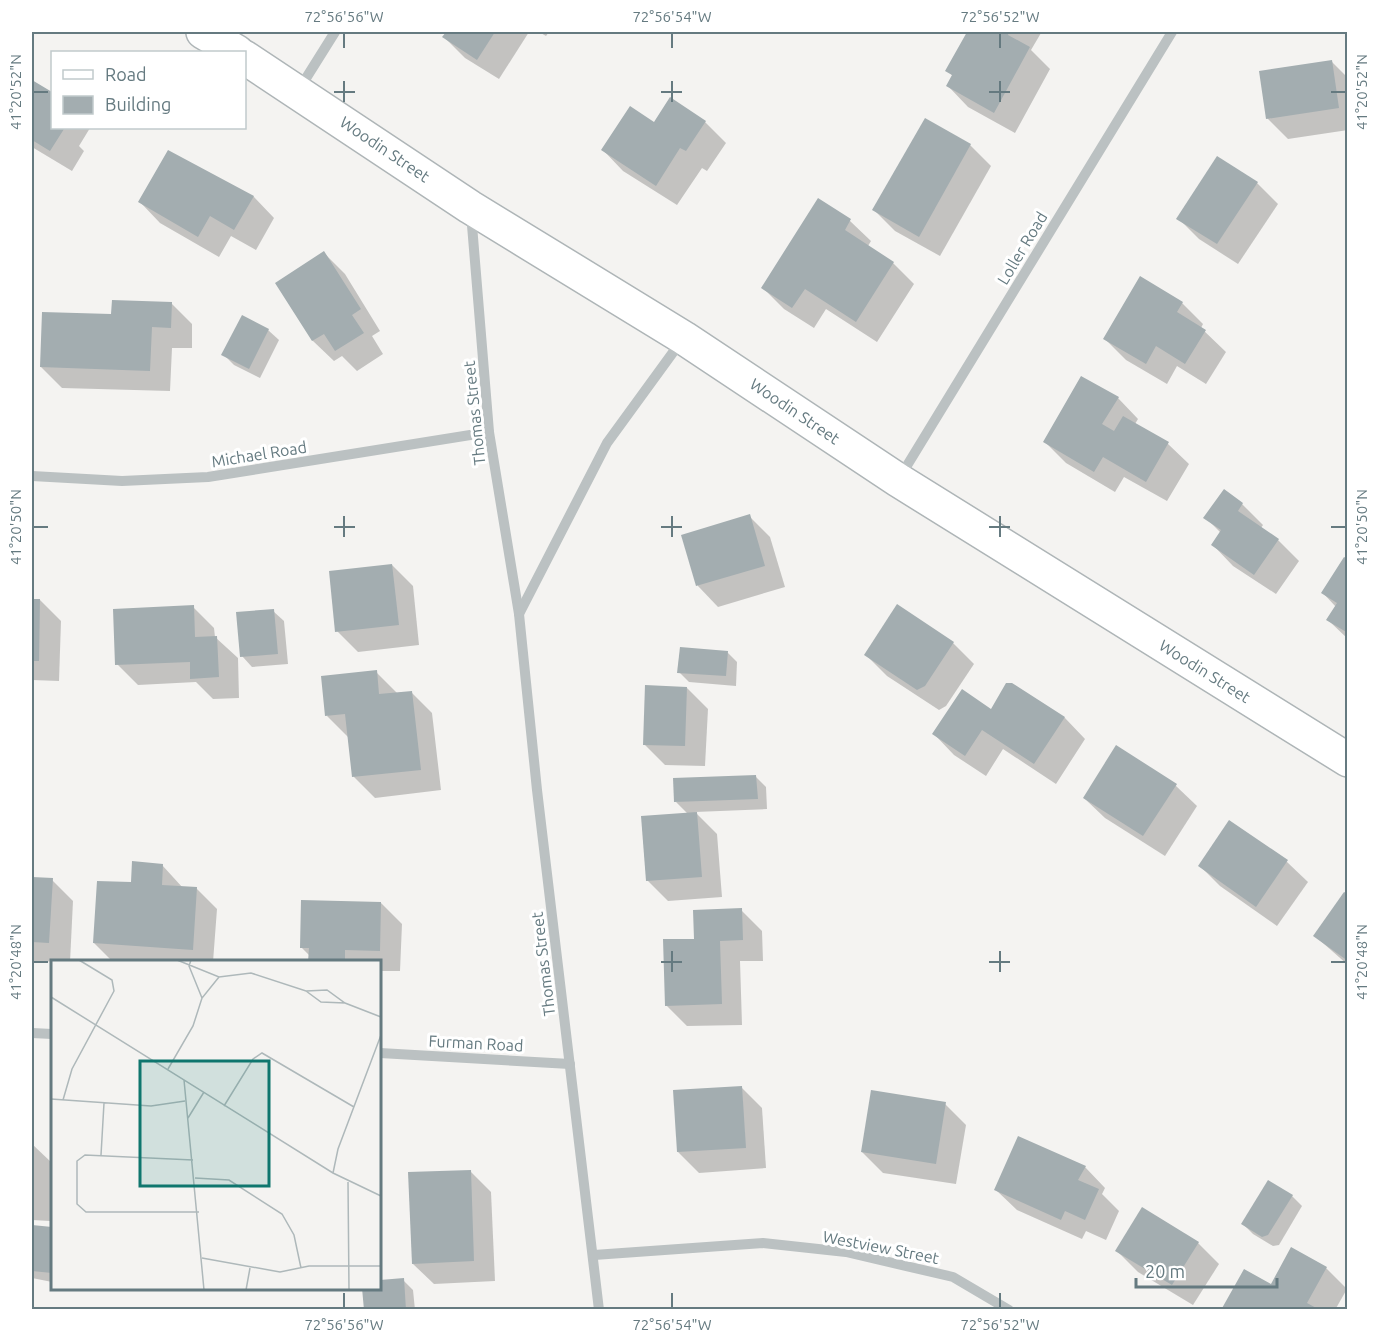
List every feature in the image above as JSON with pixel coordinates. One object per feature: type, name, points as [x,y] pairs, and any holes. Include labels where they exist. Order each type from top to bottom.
[{"type":"main road","points":[[203,32],[235,51]]},
{"type":"main road","name":"Woodin Street","points":[[246,58],[470,207],[684,338],[898,480],[1347,760]]},
{"type":"street","points":[[298,91],[335,32]]},
{"type":"street","name":"Loller Road","points":[[898,480],[1172,32]]},
{"type":"street","name":"Thomas Street","points":[[470,207],[489,432],[519,614],[537,790],[599,1310]]},
{"type":"street","points":[[519,614],[607,443],[684,338]]},
{"type":"street","name":"Michael Road","points":[[32,476],[122,481],[208,477],[489,432]]},
{"type":"street","points":[[32,1033],[51,1034]]},
{"type":"street","name":"Furman Road","points":[[381,1053],[570,1064]]},
{"type":"street","name":"Westview Street","points":[[594,1255],[764,1243],[846,1252],[953,1277],[1009,1310]]},
{"type":"building","points":[[446,32],[495,32],[477,60],[442,37]]},
{"type":"building","points":[[967,32],[1009,32],[1008,35],[1030,47],[994,113],[946,86],[952,75],[945,71]]},
{"type":"building","points":[[1332,60],[1339,108],[1266,119],[1259,71]]},
{"type":"building","points":[[32,80],[51,91],[51,129],[64,129],[50,151],[32,140]]},
{"type":"building","points":[[670,97],[706,121],[686,151],[680,148],[656,186],[601,150],[630,106],[654,122]]},
{"type":"building","points":[[925,118],[971,144],[919,237],[872,210]]},
{"type":"building","points":[[168,150],[254,196],[234,230],[210,216],[198,237],[138,202]]},
{"type":"building","points":[[1217,156],[1258,182],[1217,244],[1176,219]]},
{"type":"building","points":[[818,198],[851,219],[845,230],[894,262],[856,322],[805,289],[792,308],[761,288]]},
{"type":"building","points":[[324,251],[361,309],[352,315],[364,333],[335,351],[324,334],[312,341],[275,283]]},
{"type":"building","points":[[1140,276],[1183,302],[1177,312],[1206,330],[1185,364],[1156,346],[1146,364],[1103,339]]},
{"type":"building","points":[[112,300],[172,302],[171,328],[152,327],[150,371],[40,367],[42,312],[111,314]]},
{"type":"building","points":[[242,315],[269,329],[249,369],[221,355]]},
{"type":"building","points":[[1081,376],[1119,397],[1102,424],[1114,431],[1123,416],[1169,442],[1146,482],[1103,457],[1094,472],[1043,442]]},
{"type":"building","points":[[1224,489],[1243,503],[1238,511],[1279,539],[1254,575],[1211,545],[1221,530],[1203,518]]},
{"type":"building","points":[[750,514],[765,566],[696,586],[681,535]]},
{"type":"building","points":[[1344,557],[1348,559],[1348,633],[1326,620],[1337,603],[1321,593]]},
{"type":"building","points":[[392,564],[399,625],[335,632],[329,571]]},
{"type":"building","points":[[32,599],[40,599],[39,661],[32,661]]},
{"type":"building","points":[[897,604],[954,642],[925,686],[917,690],[864,655]]},
{"type":"building","points":[[194,605],[195,637],[217,636],[219,677],[190,679],[190,662],[115,665],[113,609]]},
{"type":"building","points":[[274,609],[278,654],[240,657],[236,612]]},
{"type":"building","points":[[680,647],[728,651],[726,676],[677,673]]},
{"type":"building","points":[[377,670],[379,694],[412,691],[421,770],[352,777],[345,714],[325,716],[321,676]]},
{"type":"building","points":[[1006,683],[1012,683],[1065,717],[1034,764],[982,730],[965,756],[932,734],[962,689],[991,709]]},
{"type":"building","points":[[645,685],[687,687],[685,746],[643,745]]},
{"type":"building","points":[[1116,745],[1177,784],[1143,836],[1083,798]]},
{"type":"building","points":[[756,775],[758,799],[674,802],[673,778]]},
{"type":"building","points":[[697,812],[702,877],[646,881],[641,816]]},
{"type":"building","points":[[1229,820],[1288,860],[1256,907],[1198,866]]},
{"type":"building","points":[[132,861],[163,864],[162,885],[197,887],[193,950],[93,943],[97,881],[131,882]]},
{"type":"building","points":[[32,877],[53,878],[49,943],[32,942]]},
{"type":"building","points":[[1344,892],[1348,894],[1348,961],[1313,936]]},
{"type":"building","points":[[301,900],[381,902],[380,951],[345,950],[345,960],[308,960],[309,948],[300,948]]},
{"type":"building","points":[[742,908],[743,940],[720,941],[722,1004],[665,1006],[663,939],[694,939],[693,910]]},
{"type":"building","points":[[742,1086],[746,1148],[677,1152],[673,1090]]},
{"type":"building","points":[[871,1090],[946,1102],[936,1164],[861,1152]]},
{"type":"building","points":[[1018,1136],[1086,1166],[1078,1180],[1099,1189],[1085,1220],[1065,1211],[1061,1220],[994,1190]]},
{"type":"building","points":[[471,1170],[474,1261],[412,1264],[408,1172]]},
{"type":"building","points":[[1268,1180],[1293,1195],[1268,1235],[1262,1237],[1241,1224]]},
{"type":"building","points":[[1142,1207],[1199,1242],[1172,1285],[1115,1251]]},
{"type":"building","points":[[32,1225],[51,1227],[51,1273],[32,1271]]},
{"type":"building","points":[[1291,1247],[1327,1267],[1307,1303],[1320,1310],[1221,1310],[1244,1269],[1271,1284]]},
{"type":"building","points":[[404,1278],[406,1310],[364,1310],[362,1290],[381,1290],[381,1280]]}]
